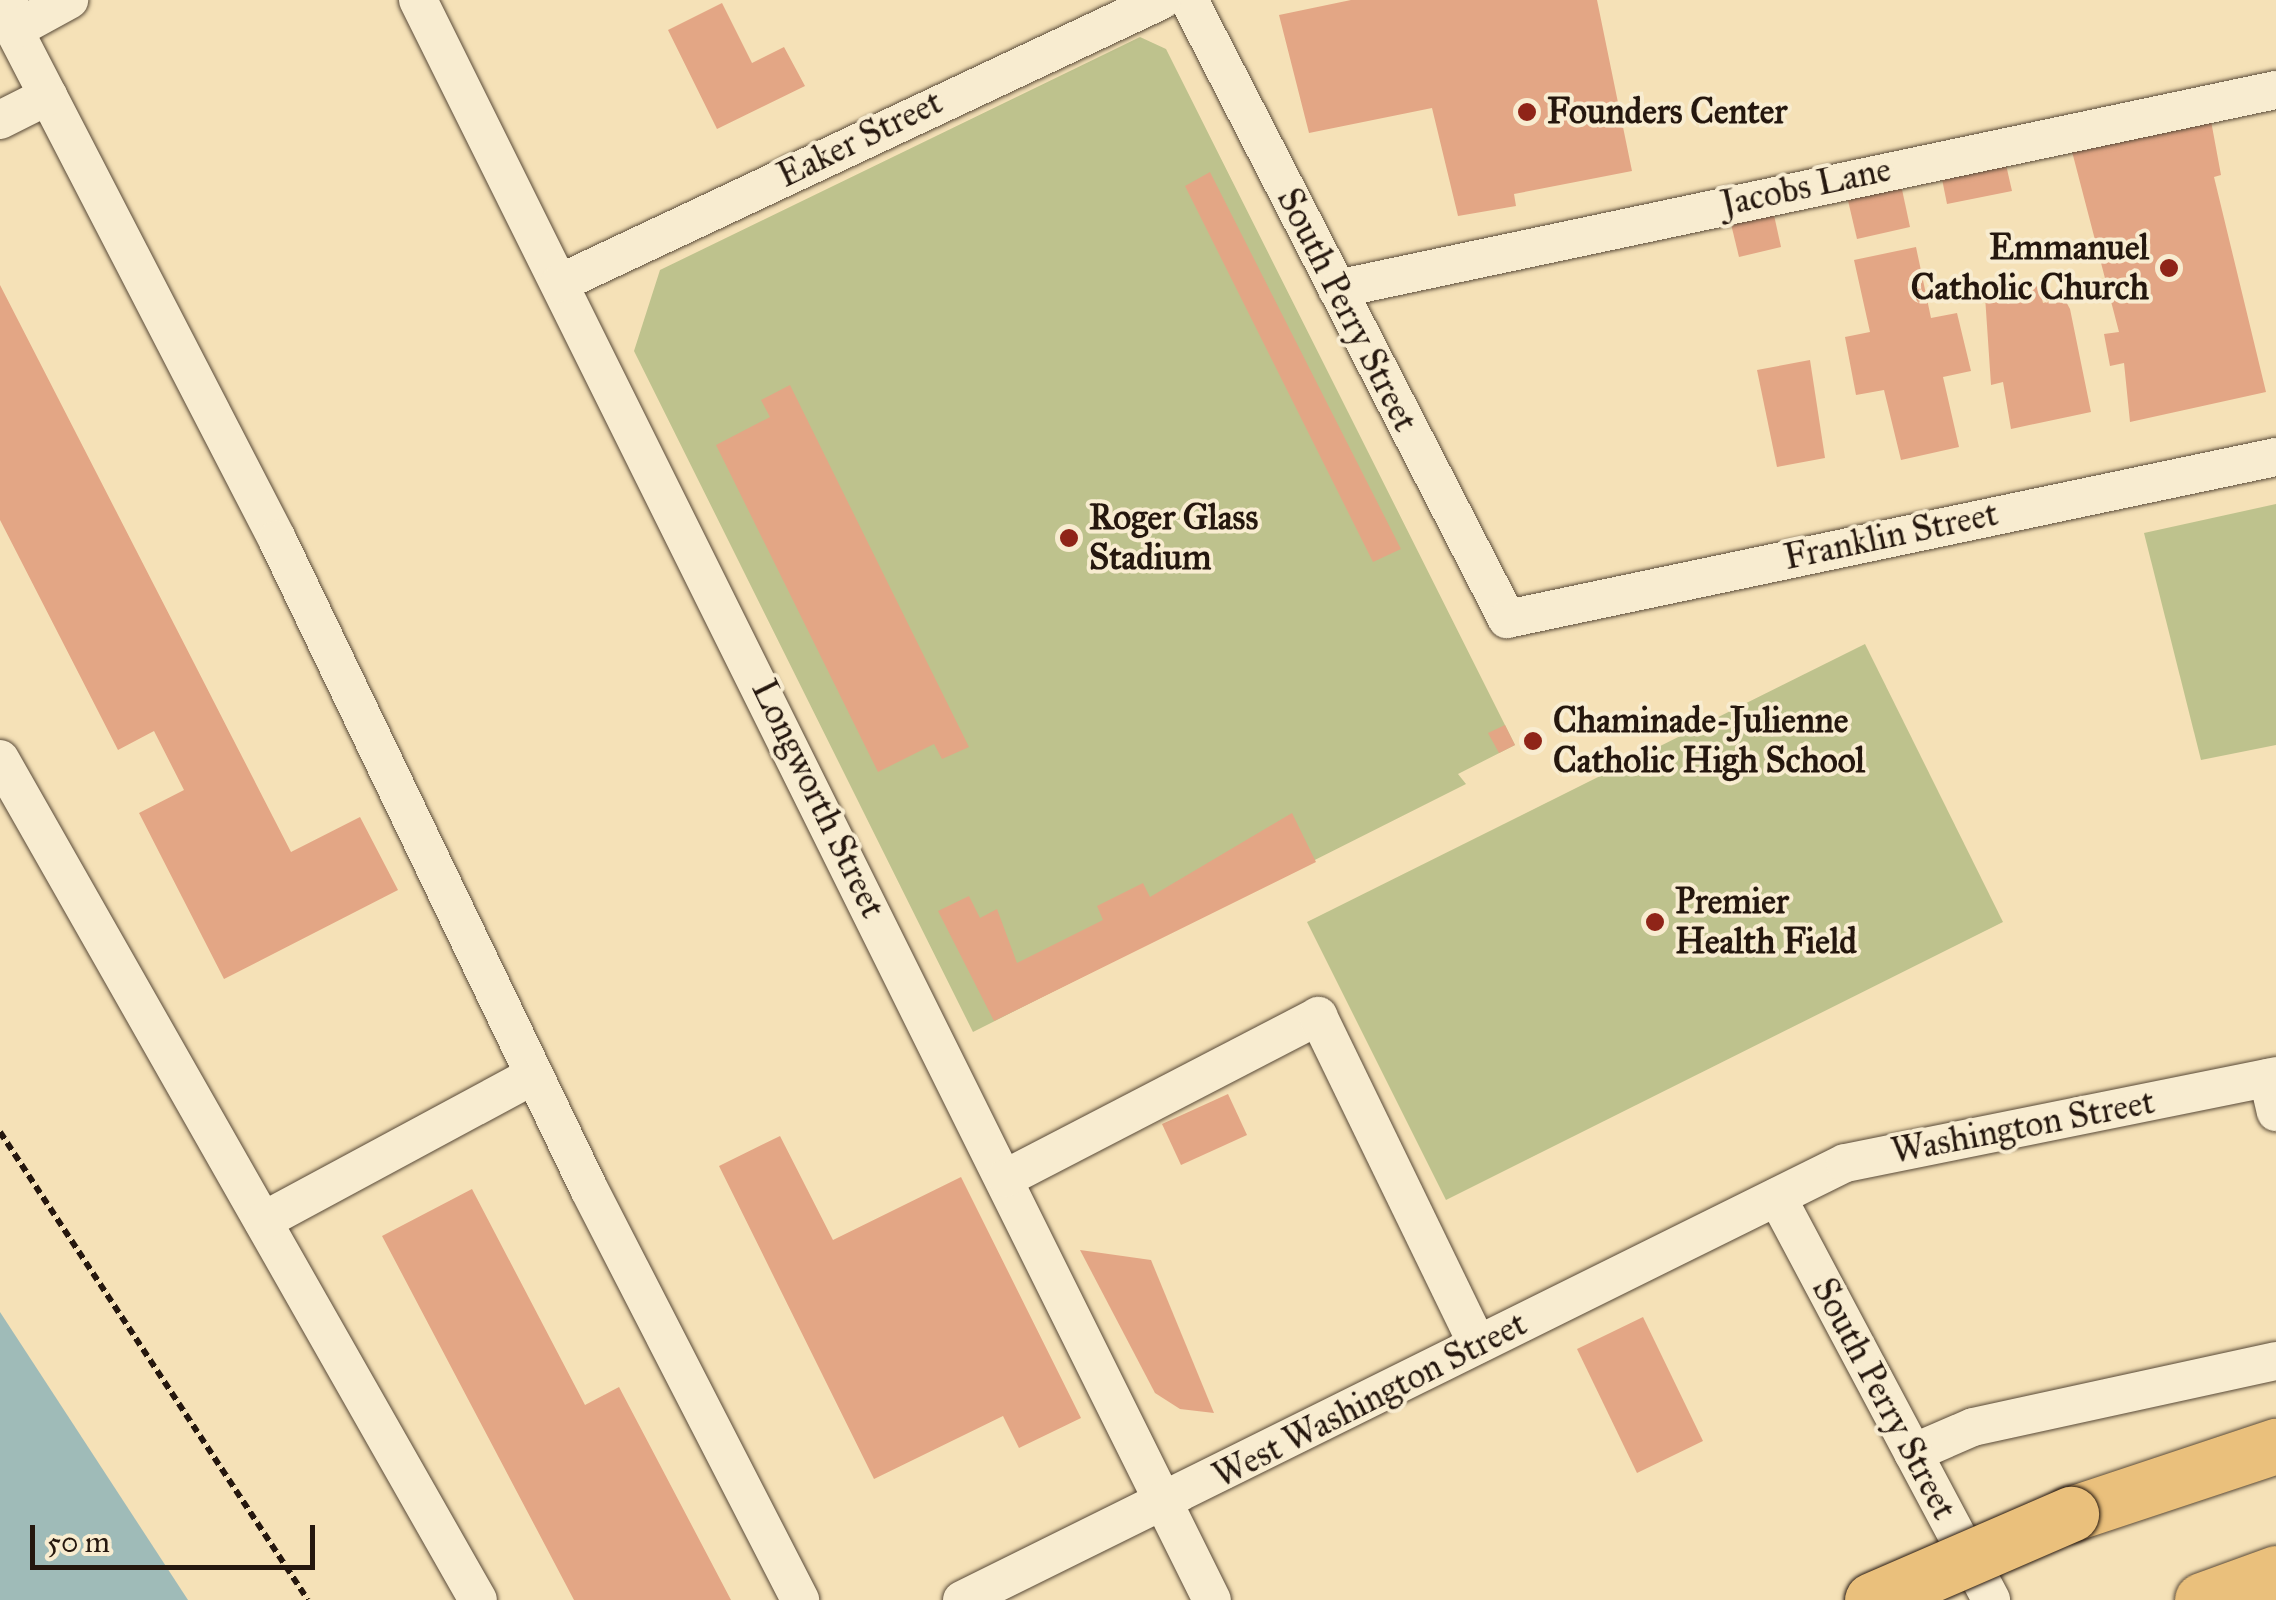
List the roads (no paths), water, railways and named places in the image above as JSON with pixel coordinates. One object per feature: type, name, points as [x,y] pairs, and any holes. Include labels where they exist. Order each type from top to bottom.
[{"type":"highway","points":[[1872,1600],[2071,1514],[2276,1446]]},
{"type":"highway","points":[[2202,1600],[2276,1573]]},
{"type":"street","points":[[69,0],[11,15],[48,96],[277,538],[534,1075],[800,1600]]},
{"type":"street","name":"Longworth Street","points":[[418,0],[1006,1178],[1212,1600]]},
{"type":"street","name":"Eaker Street","points":[[560,283],[1162,0]]},
{"type":"street","name":"South Perry Street","points":[[1189,0],[1507,618]]},
{"type":"street","name":"Jacobs Lane","points":[[1336,289],[2276,90]]},
{"type":"street","points":[[0,120],[48,96]]},
{"type":"street","name":"Franklin Street","points":[[1507,618],[2276,457]]},
{"type":"street","points":[[0,760],[478,1600]]},
{"type":"street","points":[[1006,1178],[1318,1016],[1477,1344]]},
{"type":"street","points":[[263,1221],[534,1075]]},
{"type":"street","name":"Washington Street","points":[[1777,1197],[1845,1163],[2274,1089]]},
{"type":"street","name":"South Perry Street","points":[[1777,1197],[1991,1600]]},
{"type":"street","name":"West Washington Street","points":[[962,1600],[1165,1507],[1477,1344],[1777,1197]]},
{"type":"street","points":[[1913,1453],[1972,1427],[2276,1360]]},
{"type":"water","points":[[0,1312],[188,1600],[0,1600]]},
{"type":"place","name":"Founders Center","points":[[1527,112]]},
{"type":"place","name":"Emmanuel Catholic Church","points":[[2169,268]]},
{"type":"place","name":"Roger Glass Stadium","points":[[1069,538]]},
{"type":"place","name":"Chaminade-Julienne Catholic High School","points":[[1533,741]]},
{"type":"place","name":"Premier Health Field","points":[[1655,922]]}]
